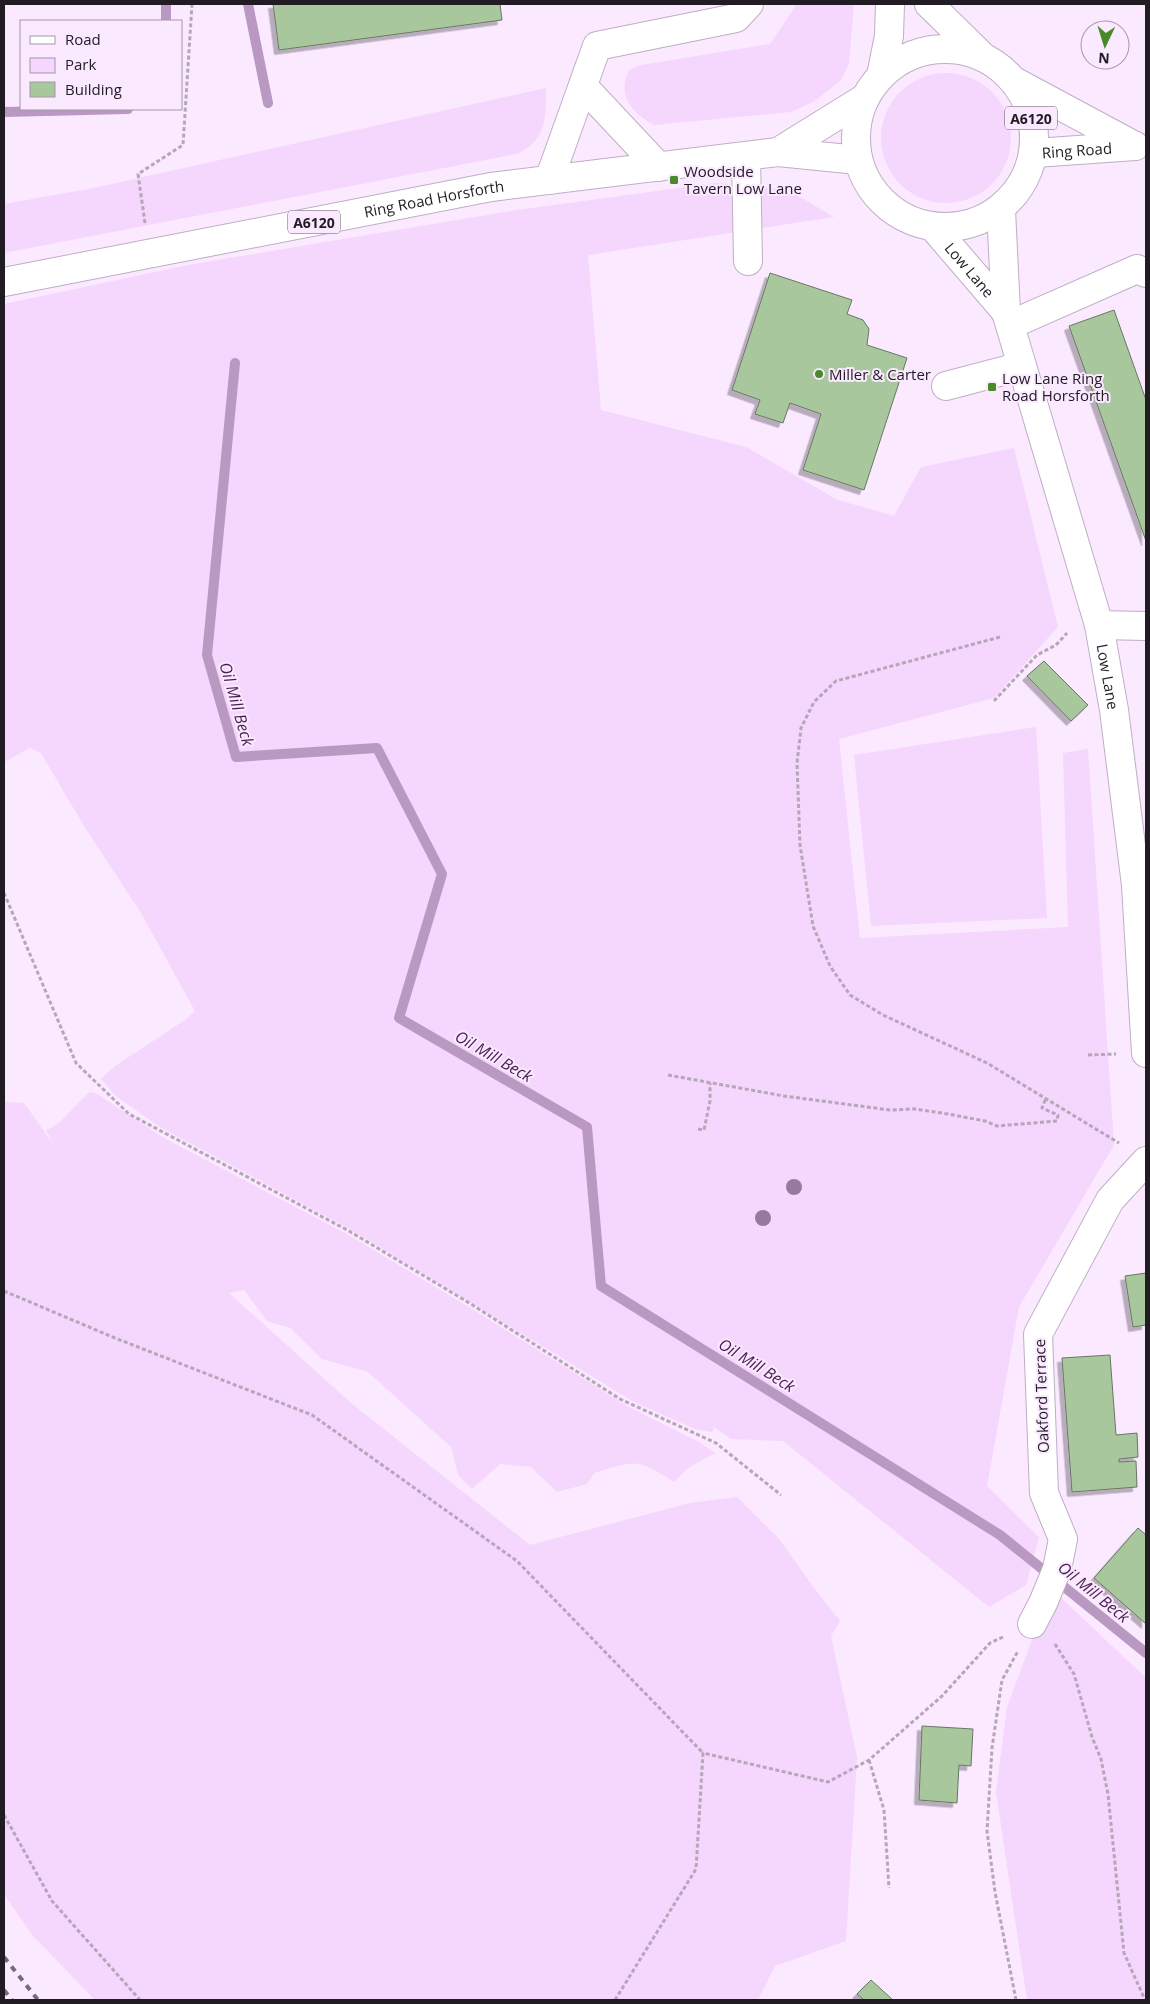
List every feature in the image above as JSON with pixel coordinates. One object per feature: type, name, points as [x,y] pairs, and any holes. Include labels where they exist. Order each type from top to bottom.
[{"type":"main road","points":[[550,180],[597,46],[736,18],[749,4]]},
{"type":"main road","points":[[882,76],[889,36],[890,4]]},
{"type":"main road","points":[[929,4],[983,57]]},
{"type":"main road","name":"A6120","points":[[778,152],[865,98],[882,76],[896,63],[926,51],[957,50],[983,57],[1014,81],[1030,108],[1034,153],[1026,179],[1001,210],[973,224],[934,228],[904,218],[873,192],[858,160],[856,129],[865,98]]},
{"type":"main road","name":"Ring Road","points":[[1014,81],[1140,147]]},
{"type":"main road","points":[[583,86],[659,166]]},
{"type":"main road","name":"Ring Road","points":[[1034,153],[1140,147]]},
{"type":"main road","name":"Ring Road Horsforth","points":[[4,282],[491,187],[778,152]]},
{"type":"main road","name":"A6120","points":[[778,152],[858,160]]},
{"type":"main road","points":[[746,156],[748,261]]},
{"type":"main road","name":"Low Lane","points":[[1001,210],[1008,319],[1099,626],[1114,710],[1136,885],[1146,1053]]},
{"type":"main road","name":"Low Lane","points":[[934,228],[1008,319]]},
{"type":"main road","points":[[1008,319],[1137,269],[1146,273]]},
{"type":"main road","points":[[946,386],[1022,366]]},
{"type":"main road","points":[[1099,626],[1146,626]]},
{"type":"main road","name":"Oakford Terrace","points":[[1038,1614],[1057,1569],[1063,1539],[1044,1492],[1038,1334],[1136,1154]]},
{"type":"path","points":[[149,254],[138,174],[183,145],[192,4]]},
{"type":"path","points":[[994,701],[1037,655],[1056,645],[1070,631],[1099,626]]},
{"type":"path","points":[[1000,637],[836,681],[814,702],[801,728],[797,763],[800,845],[813,926],[830,966],[850,995],[883,1015],[987,1063],[1136,1154]]},
{"type":"path","points":[[4,893],[76,1064],[129,1114],[349,1231],[471,1304],[620,1399],[716,1443],[781,1495]]},
{"type":"path","points":[[668,1075],[890,1110],[915,1109],[948,1114],[985,1121],[997,1126],[1057,1121],[1058,1115],[1042,1108],[1046,1098]]},
{"type":"path","points":[[698,1129],[704,1130],[710,1101],[710,1083]]},
{"type":"path","points":[[4,1291],[115,1338],[312,1415],[518,1562],[703,1753],[828,1782],[869,1760],[942,1696],[990,1643],[1038,1614]]},
{"type":"path","points":[[1016,2000],[995,1892],[987,1831],[992,1748],[1002,1680],[1038,1614]]},
{"type":"path","points":[[1038,1614],[1074,1674],[1101,1759],[1108,1794],[1124,1953],[1145,2000]]},
{"type":"path","points":[[615,2000],[696,1869],[703,1753]]},
{"type":"path","points":[[869,1760],[884,1810],[889,1888]]},
{"type":"path","points":[[4,1815],[52,1901],[140,2000]]},
{"type":"green space","points":[[797,4],[854,4],[849,64],[841,80],[815,101],[791,112],[654,125],[639,115],[629,103],[624,88],[629,70],[641,65],[770,44]]},
{"type":"green space","points":[[946,73],[959,74],[971,78],[992,92],[1006,113],[1010,125],[1010,151],[1006,163],[992,184],[971,198],[959,202],[946,203],[933,202],[921,198],[900,184],[886,163],[882,151],[881,138],[882,125],[886,113],[900,92],[921,78],[933,74]]},
{"type":"green space","points":[[546,88],[546,109],[543,127],[534,142],[517,154],[4,253],[4,204],[89,189]]},
{"type":"green space","points":[[716,183],[772,188],[793,193],[834,217],[588,255],[601,410],[746,447],[838,500],[894,516],[921,467],[1014,448],[1058,627],[994,698],[839,739],[860,938],[1068,927],[1063,753],[1088,749],[1114,1145],[1019,1307],[987,1486],[1039,1537],[1026,1585],[989,1607],[783,1441],[731,1439],[714,1427],[712,1432],[695,1429],[634,1402],[350,1229],[160,1127],[117,1097],[101,1079],[115,1066],[185,1020],[195,1011],[141,913],[84,826],[41,753],[30,748],[4,762],[4,304],[188,265],[517,210]]},
{"type":"green space","points":[[1036,727],[1047,918],[871,926],[854,755]]},
{"type":"green space","points":[[90,1092],[97,1094],[164,1138],[345,1233],[469,1307],[627,1406],[699,1442],[715,1453],[688,1468],[674,1482],[651,1468],[643,1465],[627,1464],[594,1473],[587,1484],[557,1492],[531,1467],[500,1464],[472,1489],[458,1475],[451,1447],[368,1372],[322,1359],[290,1328],[267,1321],[244,1290],[229,1293],[351,1403],[530,1545],[690,1503],[737,1497],[780,1540],[840,1621],[831,1636],[857,1757],[846,1941],[775,1966],[758,2000],[95,2000],[33,1936],[4,1894],[4,1102],[24,1103],[53,1144],[46,1130],[58,1124]]},
{"type":"green space","points":[[1058,1595],[1146,1678],[1146,2000],[1027,2000],[996,1792],[1007,1707],[1032,1640]]},
{"type":"building","points":[[273,4],[500,4],[502,20],[279,50]]},
{"type":"building","name":"Miller & Carter","points":[[770,273],[852,300],[847,314],[863,320],[869,329],[867,345],[907,358],[864,490],[803,470],[821,414],[790,403],[783,423],[755,414],[760,400],[732,390]]},
{"type":"building","points":[[1114,310],[1146,400],[1146,541],[1069,326]]},
{"type":"building","points":[[1044,661],[1088,705],[1071,721],[1027,676]]},
{"type":"building","points":[[1146,1273],[1146,1325],[1133,1327],[1125,1276]]},
{"type":"building","points":[[1110,1355],[1116,1435],[1137,1433],[1138,1457],[1119,1459],[1119,1462],[1136,1461],[1137,1487],[1072,1492],[1062,1358]]},
{"type":"building","points":[[1138,1528],[1146,1535],[1146,1624],[1094,1578]]},
{"type":"building","points":[[922,1726],[973,1729],[971,1766],[959,1765],[957,1803],[919,1800]]},
{"type":"building","points":[[871,1980],[893,2000],[864,2000],[857,1994]]},
{"type":"waterway","points":[[166,4],[166,20]]},
{"type":"waterway","name":"Oil Mill Beck","points":[[248,4],[268,103]]},
{"type":"waterway","points":[[4,112],[87,110]]},
{"type":"waterway","name":"Oil Mill Beck","points":[[235,363],[207,655],[236,757],[377,748],[442,874],[399,1018],[587,1127],[601,1286],[1000,1535],[1146,1653]]},
{"type":"railway","points":[[4,1957],[38,2000]]},
{"type":"railway","points":[[4,1990],[12,2000]]},
{"type":"place","name":"Woodside Tavern Low Lane","points":[[674,180]]},
{"type":"place","name":"Miller & Carter","points":[[819,374]]},
{"type":"place","name":"Low Lane Ring Road Horsforth","points":[[992,387]]}]
